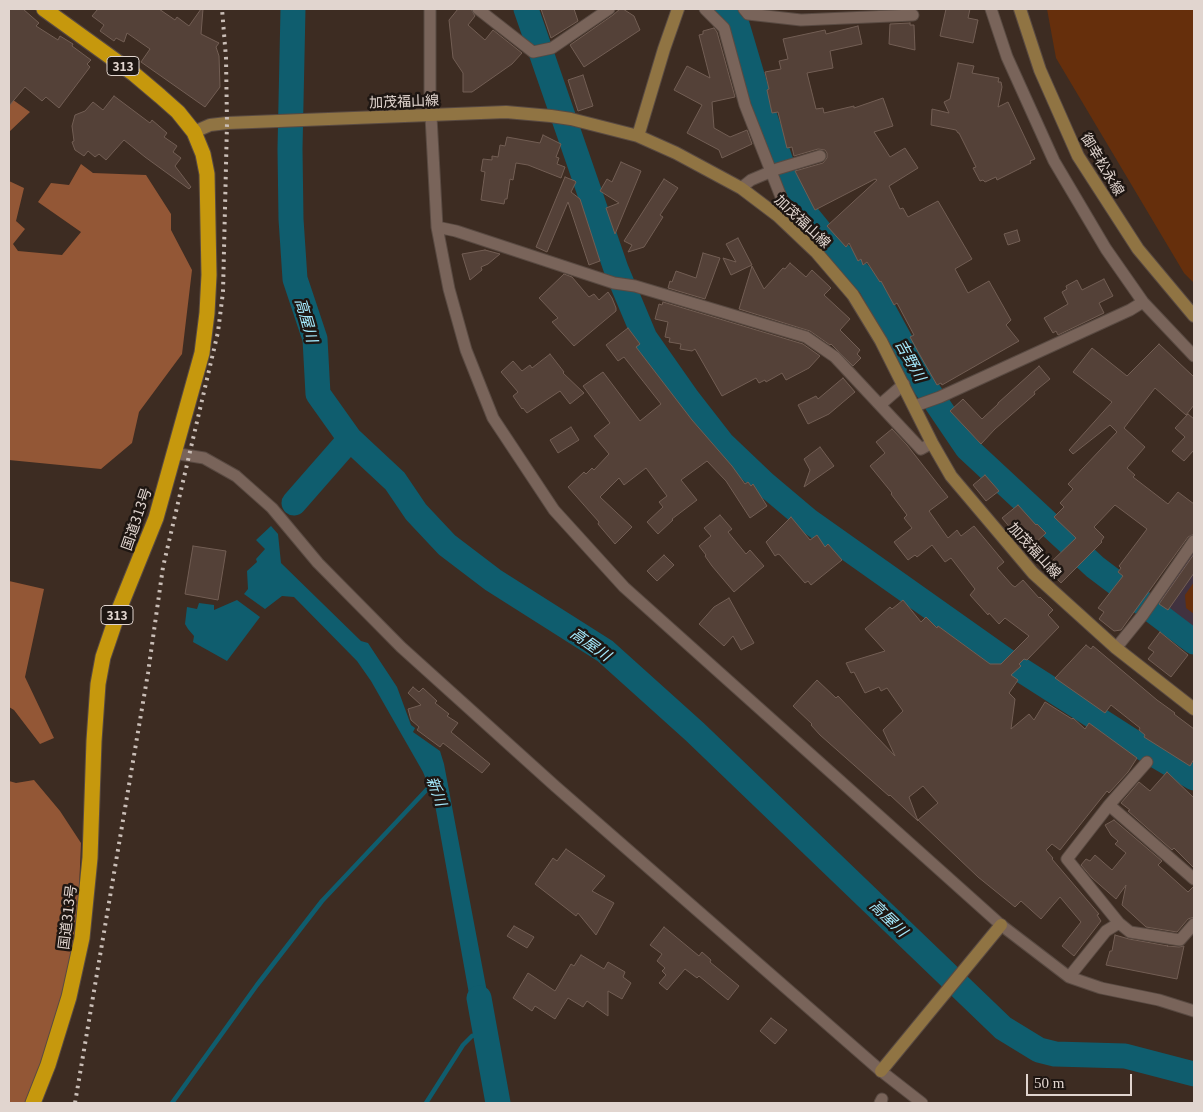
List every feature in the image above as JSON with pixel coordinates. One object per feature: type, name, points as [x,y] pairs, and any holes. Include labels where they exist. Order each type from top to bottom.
[{"type":"highway","name":"国道313号","points":[[33,1103],[48,1065],[69,998],[82,938],[90,858],[98,684],[103,657],[120,607],[156,518],[202,352],[209,275],[207,174],[203,154],[194,132],[178,112],[134,74],[44,9]]},
{"type":"main road","points":[[638,136],[678,9]]},
{"type":"main road","name":"御幸松永線","points":[[1020,9],[1040,70],[1078,156],[1138,249],[1194,316]]},
{"type":"main road","name":"加茂福山線","points":[[194,132],[210,125],[234,122],[506,112],[571,118],[638,136],[676,153],[741,188],[778,216],[818,254],[853,295],[904,384],[920,404],[932,443],[951,476],[1033,573],[1116,648],[1194,709]]},
{"type":"main road","points":[[881,1071],[1000,925]]},
{"type":"street","points":[[433,9],[431,115],[437,227],[449,289],[466,350],[493,418],[554,510],[624,587],[1000,925],[1069,977],[1101,988],[1159,1000],[1194,1011]]},
{"type":"street","points":[[478,9],[533,52],[552,48],[610,9]]},
{"type":"street","points":[[705,9],[724,28],[745,105],[774,171],[785,207],[778,216]]},
{"type":"street","points":[[744,9],[748,14],[800,20],[913,15]]},
{"type":"street","points":[[991,9],[1007,56],[1054,161],[1106,249],[1143,302],[1194,356]]},
{"type":"street","points":[[741,188],[752,180],[791,164],[820,156]]},
{"type":"street","points":[[437,227],[456,230],[614,282],[635,286],[806,337],[834,357],[921,449],[932,443]]},
{"type":"street","points":[[920,404],[1130,310],[1143,302]]},
{"type":"street","points":[[880,404],[904,384]]},
{"type":"street","points":[[173,453],[204,458],[236,476],[272,508],[318,563],[401,648],[548,780],[881,1071],[922,1103]]},
{"type":"street","points":[[1116,648],[1142,616],[1194,540]]},
{"type":"street","points":[[1147,762],[1110,805],[1068,859],[1119,923],[1130,932],[1180,940],[1194,924]]},
{"type":"street","points":[[1110,805],[1194,880]]},
{"type":"street","points":[[1069,977],[1106,931],[1119,923]]},
{"type":"shaded area","points":[[1047,9],[1194,9],[1194,283],[1184,273],[1056,58]]},
{"type":"shaded area","points":[[9,97],[30,112],[9,132]]},
{"type":"shaded area","points":[[81,164],[93,173],[146,175],[171,214],[171,230],[192,270],[182,354],[139,412],[132,443],[101,469],[9,460],[9,181],[24,188],[16,221],[25,229],[13,244],[18,251],[62,255],[81,232],[38,202],[51,183],[69,185]]},
{"type":"shaded area","points":[[1194,550],[1194,634],[1155,605]]},
{"type":"shaded area","points":[[9,581],[44,589],[25,677],[54,738],[40,744],[14,710],[9,707]]},
{"type":"shaded area","points":[[1194,582],[1194,614],[1186,608],[1185,595]]},
{"type":"shaded area","points":[[34,780],[60,811],[81,843],[77,935],[73,971],[45,1059],[25,1103],[9,1103],[9,781],[16,783]]},
{"type":"water","points":[[271,526],[278,534],[281,563],[361,641],[368,643],[397,687],[411,725],[415,728],[413,732],[440,751],[494,1029],[476,1033],[434,799],[423,772],[371,681],[357,661],[294,597],[282,596],[265,609],[244,594],[248,589],[247,571],[257,562],[256,559],[265,549],[256,540]]},
{"type":"water","points":[[237,600],[260,617],[227,661],[193,642],[194,636],[185,624],[187,607],[197,609],[199,603],[214,605],[214,610]]},
{"type":"building","points":[[9,9],[23,9],[39,23],[36,26],[58,40],[60,36],[73,44],[72,46],[91,60],[87,64],[90,67],[59,108],[46,97],[42,101],[25,87],[9,106]]},
{"type":"building","points":[[98,9],[159,9],[175,20],[177,17],[189,26],[201,9],[203,9],[201,34],[219,43],[216,47],[219,56],[220,87],[205,107],[141,62],[150,49],[127,33],[124,42],[116,38],[114,41],[100,31],[104,25],[92,16]]},
{"type":"building","points":[[458,9],[471,9],[475,16],[468,25],[485,40],[493,30],[522,53],[512,64],[472,92],[463,92],[463,73],[453,58],[449,20]]},
{"type":"building","points":[[541,9],[574,9],[578,21],[551,38]]},
{"type":"building","points":[[620,9],[634,16],[640,30],[584,67],[570,45]]},
{"type":"building","points":[[946,9],[970,9],[968,18],[978,20],[973,43],[940,36]]},
{"type":"building","points":[[910,23],[910,25],[914,25],[915,50],[889,44],[890,24]]},
{"type":"building","points":[[858,26],[862,44],[830,51],[833,68],[807,73],[816,109],[823,108],[824,113],[854,106],[854,108],[883,98],[893,126],[874,132],[890,157],[905,148],[918,168],[889,186],[900,209],[903,208],[908,217],[938,201],[972,259],[955,269],[968,293],[989,281],[1011,320],[1006,325],[1019,341],[942,385],[941,383],[937,385],[910,337],[914,335],[897,303],[894,305],[881,281],[867,262],[863,265],[861,259],[858,261],[849,243],[846,247],[827,226],[877,180],[875,179],[815,210],[795,171],[823,163],[827,158],[827,153],[825,150],[818,149],[794,156],[792,147],[787,148],[778,112],[772,113],[765,72],[781,69],[779,61],[788,59],[783,39],[825,30],[826,34]]},
{"type":"building","points":[[714,28],[717,32],[735,97],[712,102],[714,128],[730,137],[747,130],[752,144],[722,158],[719,150],[687,133],[702,105],[674,90],[687,66],[710,78],[699,35],[703,34],[703,31]]},
{"type":"building","points":[[958,63],[974,66],[972,73],[999,78],[998,82],[1001,82],[1002,87],[998,107],[1008,102],[1035,159],[1030,161],[1031,163],[997,180],[996,177],[985,182],[983,180],[980,181],[973,168],[976,167],[959,133],[956,130],[931,125],[932,109],[949,113],[944,102],[950,99]]},
{"type":"building","points":[[583,75],[593,106],[578,111],[568,80]]},
{"type":"building","points":[[114,96],[150,123],[152,120],[167,133],[164,137],[177,146],[173,152],[181,158],[175,166],[191,187],[189,189],[124,140],[106,160],[99,154],[95,157],[88,151],[84,156],[75,150],[72,142],[74,141],[72,126],[75,115],[85,111],[93,102],[103,110]]},
{"type":"building","points":[[543,135],[561,144],[556,157],[559,158],[557,164],[565,167],[561,178],[528,165],[516,163],[513,180],[510,179],[507,199],[505,199],[504,204],[481,200],[485,172],[481,171],[483,159],[492,160],[492,156],[498,157],[500,145],[505,146],[507,137],[540,143]]},
{"type":"building","points":[[621,162],[641,171],[615,234],[606,208],[619,203],[600,191],[607,179],[612,182]]},
{"type":"building","points":[[565,177],[576,182],[571,192],[580,199],[600,261],[589,265],[568,202],[547,252],[536,247]]},
{"type":"building","points":[[664,179],[678,188],[660,215],[663,217],[644,247],[628,252],[632,245],[624,241]]},
{"type":"building","points":[[1017,230],[1020,241],[1008,245],[1004,234]]},
{"type":"building","points":[[738,238],[752,265],[731,275],[723,258],[736,262],[726,244]]},
{"type":"building","points":[[485,250],[500,254],[481,267],[482,270],[470,280],[462,254]]},
{"type":"building","points":[[703,253],[720,258],[705,299],[668,288],[676,271],[696,278]]},
{"type":"building","points":[[790,263],[806,277],[812,270],[831,288],[824,295],[850,319],[840,330],[860,350],[857,354],[861,358],[853,366],[831,344],[810,331],[739,309],[752,266],[764,289]]},
{"type":"building","points":[[564,274],[572,277],[589,297],[594,294],[599,300],[608,292],[616,308],[616,311],[574,346],[552,322],[558,318],[539,298]]},
{"type":"building","points":[[1104,279],[1113,296],[1099,303],[1104,313],[1058,335],[1056,331],[1053,333],[1044,318],[1068,304],[1062,292],[1067,289],[1066,286],[1077,280],[1082,290]]},
{"type":"building","points":[[663,302],[803,344],[820,356],[809,368],[786,380],[782,373],[766,382],[765,380],[759,383],[756,378],[722,396],[695,349],[692,351],[680,349],[681,344],[669,342],[670,338],[665,337],[668,322],[655,319],[659,304],[662,305]]},
{"type":"building","points":[[628,328],[640,344],[636,347],[692,420],[745,484],[748,482],[751,486],[753,484],[767,506],[750,518],[726,481],[707,461],[681,480],[697,500],[672,519],[658,534],[647,522],[663,507],[659,502],[667,496],[646,468],[624,485],[619,478],[600,497],[632,527],[615,544],[598,524],[599,522],[568,487],[584,472],[586,474],[592,468],[594,470],[609,454],[594,436],[610,423],[583,386],[603,372],[640,421],[661,404],[624,357],[618,361],[606,345]]},
{"type":"building","points":[[1159,344],[1194,377],[1194,405],[1186,415],[1155,388],[1124,428],[1145,447],[1127,468],[1135,475],[1133,477],[1168,504],[1178,492],[1194,504],[1194,534],[1188,537],[1121,630],[1114,631],[1099,619],[1104,612],[1098,608],[1123,576],[1118,572],[1121,568],[1119,566],[1147,529],[1115,505],[1094,527],[1104,537],[1102,542],[1061,583],[1053,575],[1055,573],[1051,569],[1054,567],[1050,563],[1076,538],[1054,517],[1064,507],[1060,503],[1073,489],[1068,484],[1117,432],[1110,425],[1073,454],[1069,450],[1112,402],[1073,372],[1092,348],[1127,376]]},
{"type":"building","points":[[550,354],[563,373],[584,393],[570,404],[560,391],[527,413],[513,396],[518,392],[501,372],[513,361],[522,371],[530,365],[532,368]]},
{"type":"building","points":[[1039,366],[1050,379],[1034,392],[1035,394],[981,444],[950,411],[963,399],[982,419]]},
{"type":"building","points":[[843,378],[855,392],[829,414],[808,424],[798,405],[816,396],[818,399]]},
{"type":"building","points":[[1188,414],[1194,419],[1194,450],[1184,461],[1172,451],[1185,437],[1175,428]]},
{"type":"building","points":[[571,427],[579,440],[558,453],[550,440]]},
{"type":"building","points":[[892,429],[948,497],[929,511],[948,538],[957,530],[961,536],[974,526],[1004,562],[997,568],[1012,585],[1015,587],[1023,580],[1053,610],[1048,615],[1059,627],[1027,660],[1024,659],[1019,664],[1021,666],[1011,675],[1018,680],[1009,693],[1015,699],[1011,729],[1029,714],[1034,720],[1045,702],[1073,718],[1085,729],[1089,723],[1137,758],[1128,772],[1109,793],[1107,791],[1060,850],[1052,844],[1046,850],[1099,914],[1097,915],[1101,921],[1074,956],[1062,946],[1081,922],[1060,897],[1041,919],[1021,901],[1015,907],[978,877],[918,820],[938,803],[923,786],[909,797],[918,821],[820,735],[812,724],[793,706],[817,680],[836,698],[838,696],[895,756],[883,730],[903,711],[887,688],[881,691],[879,687],[865,693],[854,672],[851,673],[846,663],[885,651],[865,629],[890,607],[892,609],[903,600],[921,622],[926,617],[937,628],[938,626],[990,664],[1001,664],[1029,636],[1005,618],[999,624],[989,613],[988,615],[970,595],[975,589],[951,558],[945,562],[932,545],[917,557],[915,555],[908,560],[894,542],[912,528],[904,518],[907,515],[870,466],[885,453],[876,442]]},
{"type":"building","points":[[820,447],[834,466],[804,487],[810,470],[804,459]]},
{"type":"building","points":[[985,475],[999,491],[986,501],[973,485]]},
{"type":"building","points":[[1018,505],[1046,533],[1031,547],[1002,518]]},
{"type":"building","points":[[720,515],[732,529],[728,532],[746,554],[750,550],[764,566],[734,592],[712,566],[699,546],[711,536],[704,528]]},
{"type":"building","points":[[791,517],[810,540],[817,535],[825,547],[828,544],[842,560],[811,585],[808,581],[805,583],[780,555],[775,556],[766,542]]},
{"type":"building","points":[[193,546],[226,551],[218,600],[185,594]]},
{"type":"building","points":[[1194,554],[1194,573],[1168,610],[1159,604]]},
{"type":"building","points":[[664,555],[674,565],[657,581],[647,571]]},
{"type":"building","points":[[729,598],[754,643],[741,650],[733,636],[724,646],[699,624],[714,607]]},
{"type":"building","points":[[1160,632],[1188,655],[1171,677],[1148,659],[1154,652],[1148,648]]},
{"type":"building","points":[[1086,645],[1091,649],[1093,646],[1194,729],[1194,759],[1190,766],[1144,737],[1145,735],[1139,730],[1140,728],[1111,705],[1105,713],[1055,678]]},
{"type":"building","points":[[413,687],[419,692],[423,688],[437,701],[435,703],[449,714],[447,716],[458,723],[451,732],[490,764],[482,773],[443,743],[440,747],[417,730],[419,727],[411,720],[408,709],[421,705],[408,693]]},
{"type":"building","points":[[1167,772],[1194,798],[1194,868],[1174,848],[1172,850],[1121,803],[1139,782],[1150,791]]},
{"type":"building","points":[[1114,820],[1162,861],[1158,865],[1188,892],[1194,886],[1194,917],[1188,919],[1177,932],[1146,927],[1122,905],[1126,885],[1116,899],[1092,878],[1081,865],[1086,859],[1090,861],[1095,855],[1112,870],[1126,853],[1115,844],[1118,841],[1111,835],[1105,825]]},
{"type":"building","points":[[566,849],[605,876],[592,891],[614,903],[596,935],[578,913],[576,916],[535,884],[553,858],[557,861]]},
{"type":"building","points":[[514,926],[534,937],[527,948],[507,936]]},
{"type":"building","points":[[664,927],[699,956],[702,952],[711,960],[710,962],[739,986],[728,1000],[699,976],[697,978],[685,969],[667,990],[659,983],[666,975],[662,971],[665,968],[657,961],[662,954],[650,945]]},
{"type":"building","points":[[1115,935],[1167,946],[1179,947],[1184,946],[1177,979],[1106,965],[1110,951],[1112,951]]},
{"type":"building","points":[[581,955],[604,969],[608,962],[625,972],[623,977],[631,983],[622,999],[608,991],[608,1016],[587,1001],[583,1007],[568,998],[555,1019],[535,1006],[532,1011],[513,998],[528,973],[555,991],[571,964],[574,966]]},
{"type":"building","points":[[771,1018],[787,1030],[775,1044],[760,1031]]},
{"type":"waterway","name":"高屋川","points":[[293,9],[290,149],[291,219],[295,279],[315,339],[318,394],[350,439],[395,481],[416,512],[447,545],[493,580],[605,651],[695,732],[1003,1028],[1039,1050],[1055,1054],[1125,1056],[1194,1074]]},
{"type":"waterway","points":[[526,9],[616,269],[645,338],[687,398],[722,443],[764,483],[809,521],[1004,659],[1143,748],[1194,778]]},
{"type":"waterway","name":"吉野川","points":[[725,9],[736,21],[762,109],[788,181],[806,214],[832,246],[870,285],[925,386],[967,448],[1095,567],[1194,642]]},
{"type":"waterway","name":"新川","points":[[294,503],[350,439]]},
{"type":"waterway","points":[[172,1103],[257,985],[322,901],[433,783]]},
{"type":"waterway","name":"新川","points":[[479,998],[498,1103]]},
{"type":"waterway","points":[[426,1103],[463,1045],[472,1036],[485,1033]]},
{"type":"railway","points":[[75,1103],[148,673],[163,567],[218,332],[223,292],[227,123],[226,58],[222,9]]}]
